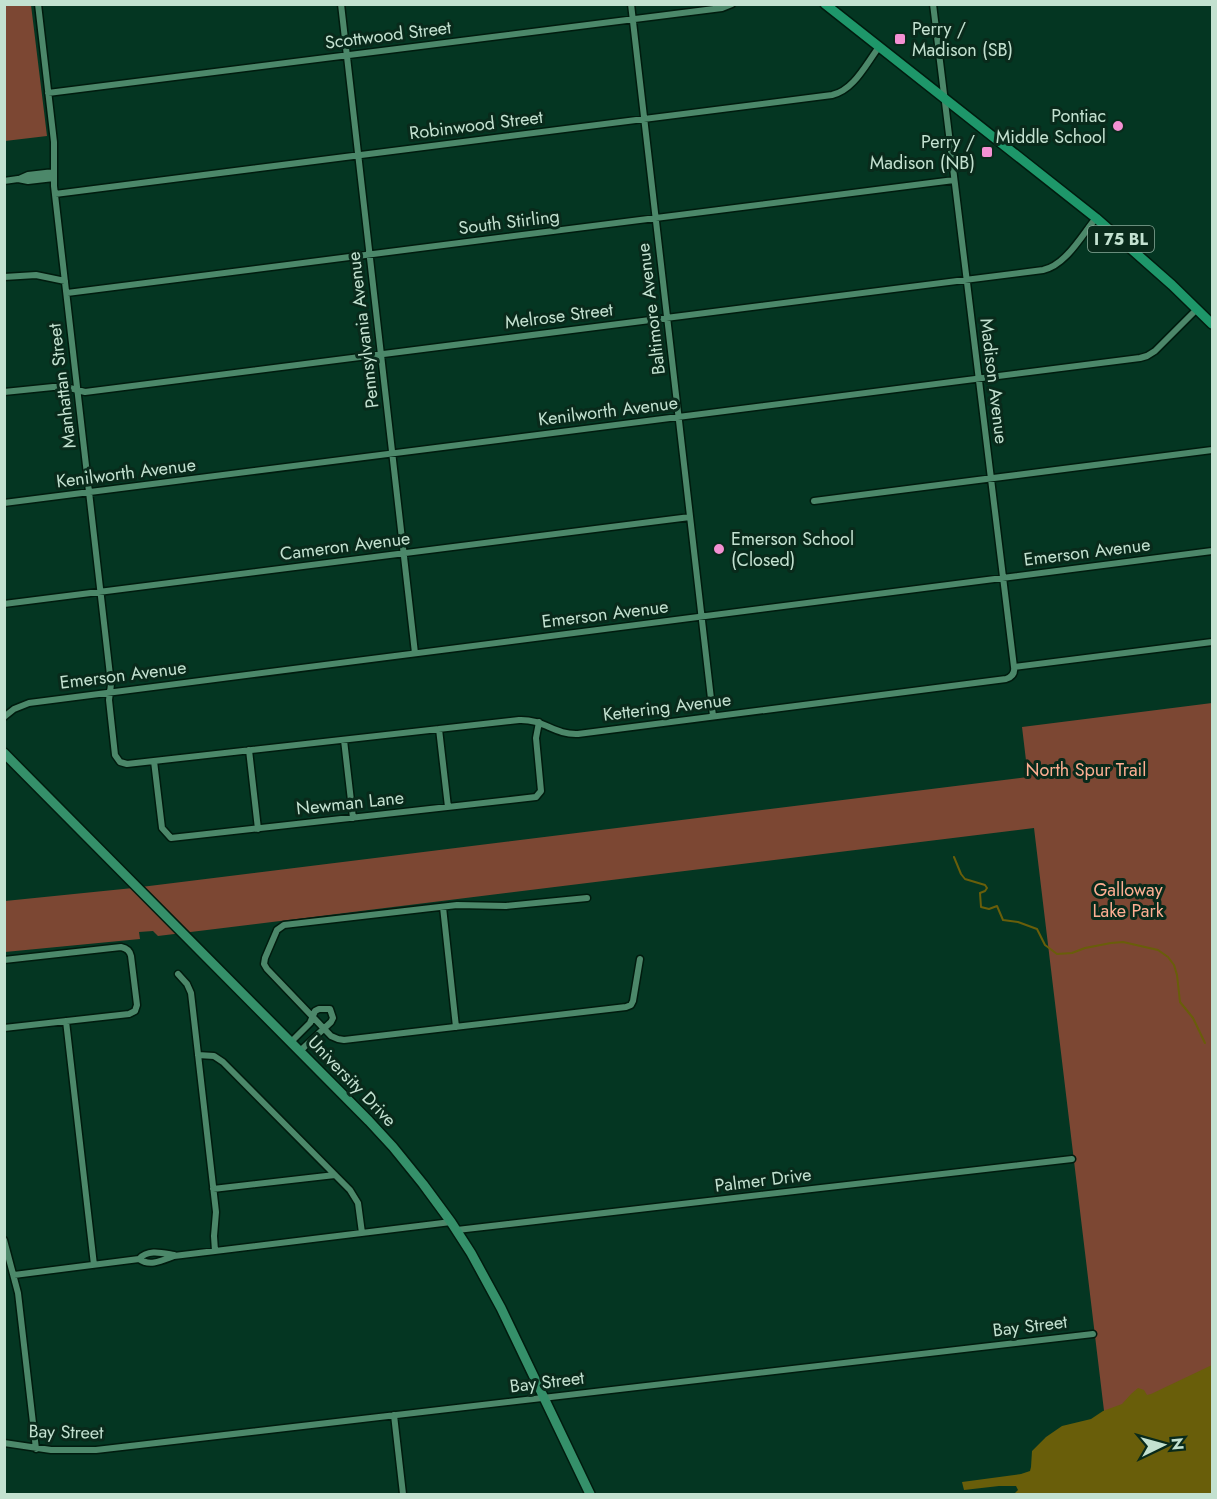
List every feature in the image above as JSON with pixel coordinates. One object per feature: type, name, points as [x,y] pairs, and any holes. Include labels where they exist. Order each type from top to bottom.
[{"type":"main road","name":"I 75 BL","points":[[825,4],[1096,218],[1134,250],[1212,324]]},
{"type":"main road","name":"University Drive","points":[[4,753],[291,1042],[393,1147],[423,1184],[454,1226],[492,1291],[590,1494]]},
{"type":"street","name":"Manhattan Street","points":[[38,4],[54,142],[55,194],[111,684],[109,700],[115,753],[120,762]]},
{"type":"street","name":"Pennsylvania Avenue","points":[[341,4],[415,653]]},
{"type":"street","name":"Baltimore Avenue","points":[[631,4],[713,716]]},
{"type":"street","name":"Scottwood Street","points":[[48,93],[722,8],[732,4]]},
{"type":"street","name":"Madison Avenue","points":[[933,4],[1014,667]]},
{"type":"street","name":"Robinwood Street","points":[[55,194],[836,94],[852,84],[879,47]]},
{"type":"street","points":[[4,181],[28,175],[54,175]]},
{"type":"street","name":"South Stirling","points":[[67,293],[954,180]]},
{"type":"street","name":"Melrose Street","points":[[4,392],[66,387],[85,392],[1043,270],[1062,261],[1096,218]]},
{"type":"street","points":[[4,277],[36,274],[65,280]]},
{"type":"street","name":"Kenilworth Avenue","points":[[4,503],[1145,357],[1155,351],[1197,309]]},
{"type":"street","points":[[814,501],[1212,450]]},
{"type":"street","name":"Cameron Avenue","points":[[4,604],[690,517]]},
{"type":"street","name":"Emerson Avenue","points":[[4,717],[14,708],[26,703],[1212,550]]},
{"type":"street","name":"Kettering Avenue","points":[[120,762],[129,764],[519,720],[539,722],[560,732],[573,734],[1006,679],[1012,675],[1014,667],[1212,642]]},
{"type":"street","name":"Newman Lane","points":[[154,761],[162,828],[171,838],[534,797],[539,795],[541,789],[536,738],[539,722]]},
{"type":"street","points":[[439,729],[448,807]]},
{"type":"street","points":[[344,740],[353,818]]},
{"type":"street","points":[[249,750],[258,828]]},
{"type":"street","points":[[587,898],[506,906],[443,907],[286,924],[279,927],[265,958],[265,965],[334,1038],[344,1040],[626,1008],[633,1001],[640,959]]},
{"type":"street","points":[[443,907],[456,1027]]},
{"type":"street","points":[[4,960],[121,947],[128,950],[131,956],[137,1005],[135,1011],[129,1014],[4,1028]]},
{"type":"street","points":[[178,974],[190,990],[216,1214],[215,1251]]},
{"type":"street","points":[[291,1042],[310,1023],[317,1009],[332,1011],[330,1024],[300,1052]]},
{"type":"street","points":[[66,1021],[94,1264]]},
{"type":"street","points":[[198,1055],[220,1060],[350,1190],[357,1200],[362,1233]]},
{"type":"street","name":"Palmer Drive","points":[[14,1275],[139,1259],[144,1254],[150,1253],[160,1252],[174,1256],[362,1233],[454,1226],[1072,1159]]},
{"type":"street","points":[[213,1189],[335,1175]]},
{"type":"street","points":[[4,1240],[18,1293],[36,1449]]},
{"type":"street","name":"Bay Street","points":[[4,1443],[36,1449],[96,1450],[1093,1334]]},
{"type":"street","points":[[394,1415],[403,1494]]},
{"type":"green space","points":[[4,5],[31,5],[47,136],[5,141]]},
{"type":"green space","points":[[1212,703],[1212,1494],[1114,1494],[1034,828],[158,936],[153,931],[139,932],[140,939],[5,952],[5,901],[133,888],[1028,777],[1022,727]]},
{"type":"shaded area","points":[[1212,1365],[1212,1494],[1014,1494],[1018,1490],[1016,1486],[964,1490],[962,1482],[1030,1471],[1032,1451],[1062,1426],[1091,1419],[1103,1411],[1122,1404],[1138,1388],[1144,1390],[1147,1395],[1151,1394]]},
{"type":"waterway","points":[[954,857],[965,879],[985,885],[987,888],[980,893],[981,907],[989,909],[997,906],[1003,920],[1018,922],[1037,929],[1045,945],[1057,954],[1123,942],[1158,950],[1168,957],[1177,975],[1180,1002],[1193,1018],[1205,1043]]},
{"type":"place","name":"Perry / Madison (SB)","points":[[900,39]]},
{"type":"place","name":"Pontiac Middle School","points":[[1118,126]]},
{"type":"place","name":"Perry / Madison (NB)","points":[[987,152]]},
{"type":"place","name":"Emerson School (Closed)","points":[[719,549]]},
{"type":"park label","name":"North Spur Trail","points":[[1086,770]]},
{"type":"park label","name":"Galloway Lake Park","points":[[1128,900]]}]
